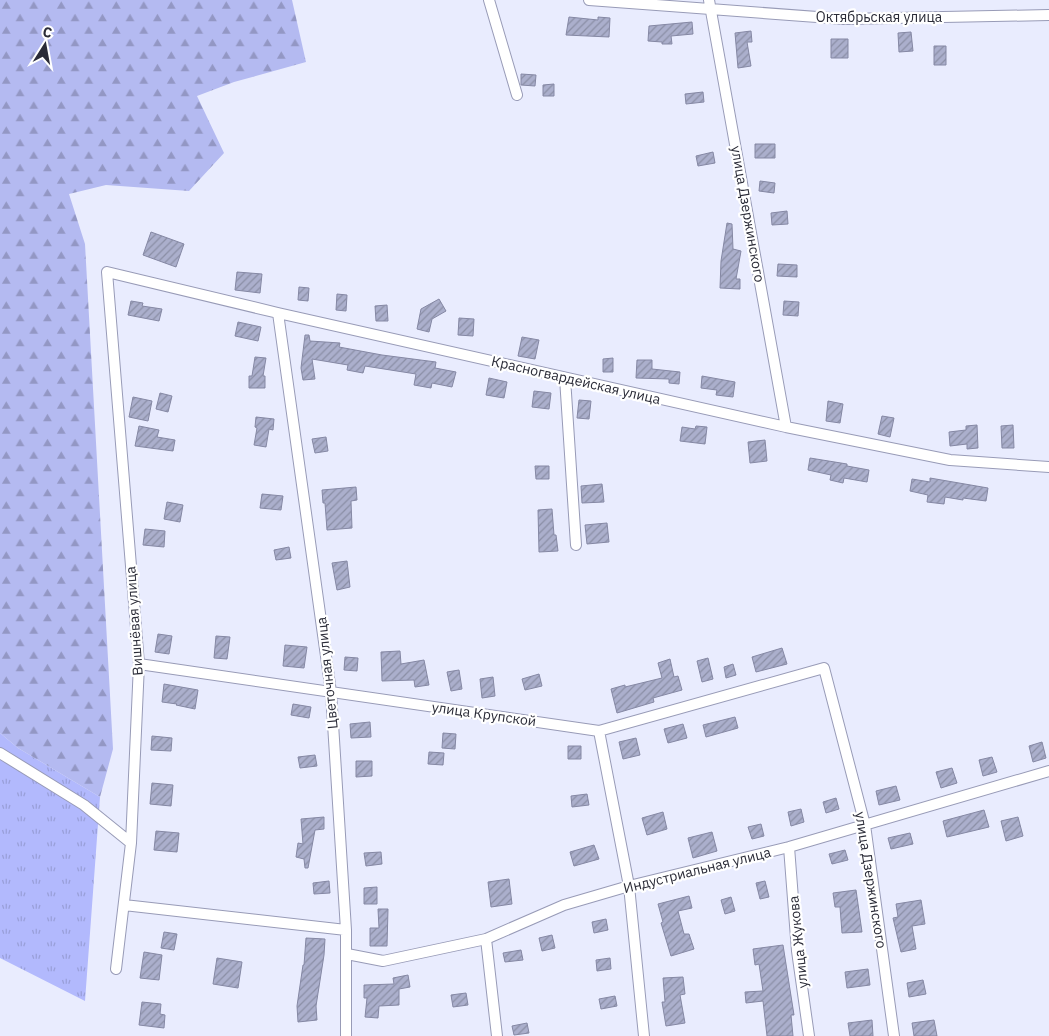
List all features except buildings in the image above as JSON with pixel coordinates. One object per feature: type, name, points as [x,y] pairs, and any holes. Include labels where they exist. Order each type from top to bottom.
[{"type":"street","points":[[489,0],[517,95]]},
{"type":"street","name":"Октябрьская улица","points":[[589,0],[710,4],[844,19],[1049,15]]},
{"type":"street","name":"улица Дзержинского","points":[[710,4],[786,427]]},
{"type":"street","name":"Красногвардейская улица","points":[[107,272],[278,313],[786,427],[950,460],[1049,466]]},
{"type":"street","name":"Вишнёвая улица","points":[[107,272],[139,664],[132,843],[116,969]]},
{"type":"street","name":"Цветочная улица","points":[[278,313],[332,692],[346,930],[346,1036]]},
{"type":"street","points":[[565,378],[576,545]]},
{"type":"street","name":"улица Крупской","points":[[139,664],[598,731],[824,668]]},
{"type":"street","name":"улица Дзержинского","points":[[824,668],[865,825],[894,1036]]},
{"type":"street","points":[[598,731],[629,886],[644,1036]]},
{"type":"street","points":[[0,753],[84,805],[132,843]]},
{"type":"street","name":"Индустриальная улица","points":[[346,954],[382,961],[486,939],[564,905],[629,886],[789,847],[1049,771]]},
{"type":"street","name":"улица Жукова","points":[[789,847],[797,951],[809,1036]]},
{"type":"street","points":[[124,905],[346,930]]},
{"type":"street","points":[[486,939],[497,1036]]},
{"type":"green space","points":[[0,0],[292,0],[306,62],[234,82],[197,96],[224,153],[189,191],[106,185],[69,194],[85,244],[113,749],[100,797],[18,748],[0,733]]},
{"type":"green space","points":[[0,733],[18,748],[100,797],[85,1001],[0,958]]}]
